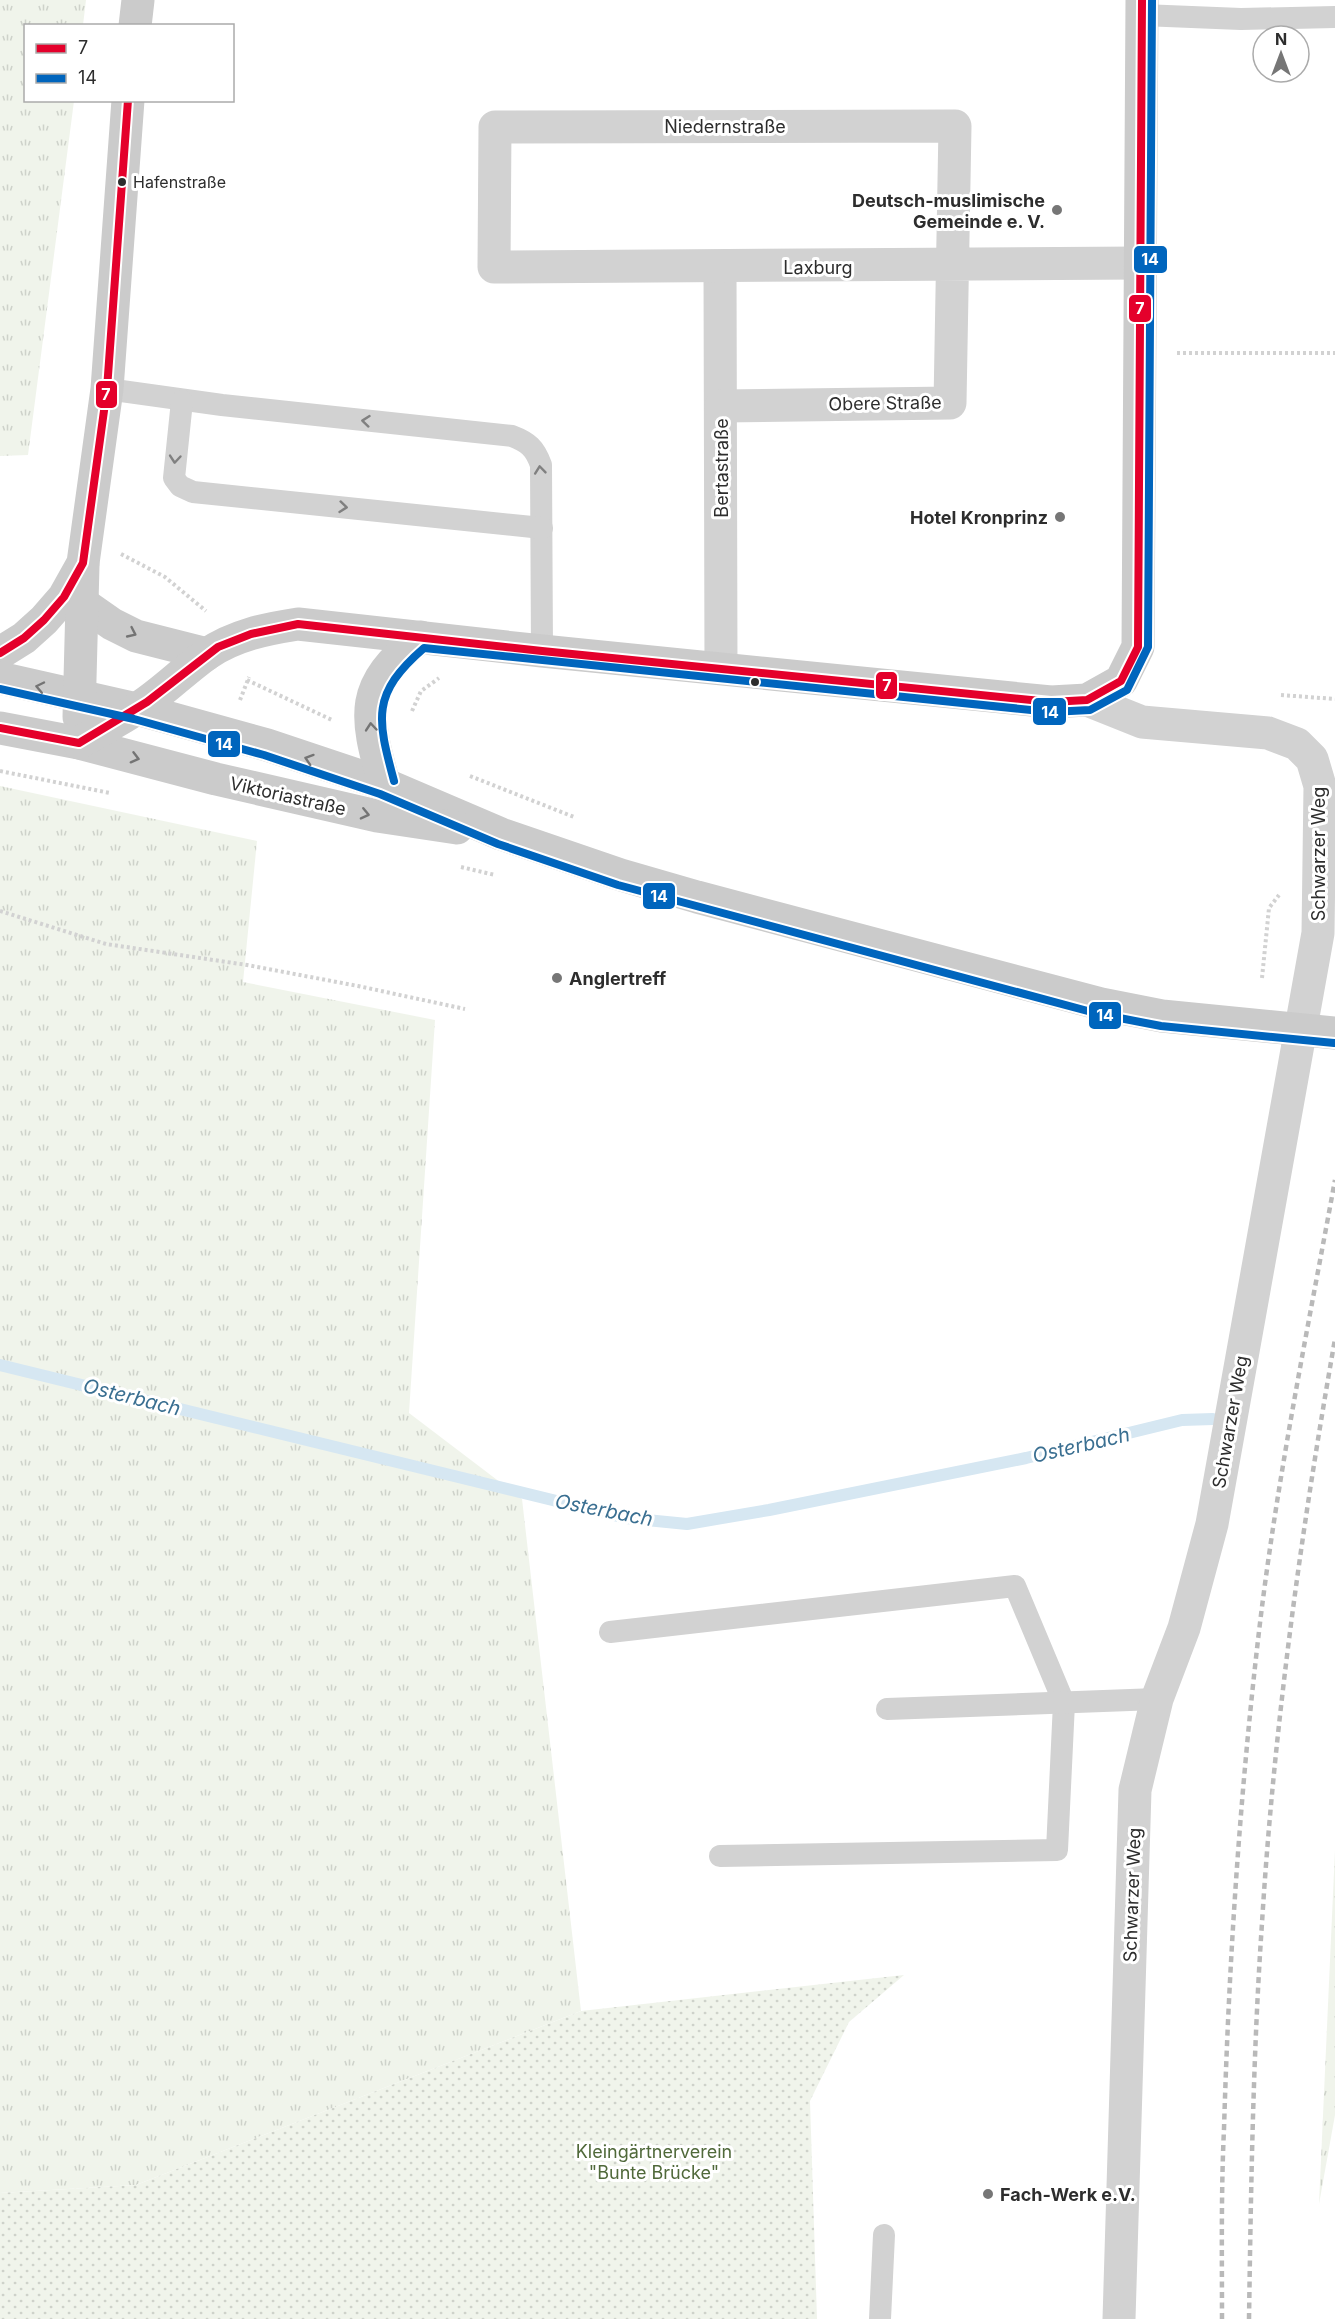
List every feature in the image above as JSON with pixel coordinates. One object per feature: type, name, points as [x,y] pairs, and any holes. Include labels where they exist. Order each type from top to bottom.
[{"type":"main road","points":[[135,24],[138,0]]},
{"type":"main road","points":[[79,743],[136,710],[170,686],[207,654],[225,644],[259,630],[298,624],[1051,702],[1087,700],[1121,681],[1138,647],[1142,8]]},
{"type":"main road","points":[[79,743],[83,563],[107,389],[128,102]]},
{"type":"main road","points":[[0,653],[24,638],[44,620],[64,597],[83,563]]},
{"type":"main road","points":[[82,603],[112,624],[136,636],[207,654]]},
{"type":"main road","points":[[384,784],[372,739],[369,721],[370,704],[375,690],[393,662],[422,637]]},
{"type":"main road","name":"Viktoriastraße","points":[[0,678],[136,710],[267,745],[384,784],[501,834],[621,875],[697,897],[1101,1004],[1162,1016],[1335,1033]]},
{"type":"main road","name":"Viktoriastraße","points":[[0,728],[79,743],[216,779],[377,816],[501,834]]},
{"type":"street","name":"Niedernstraße","points":[[494,267],[495,127],[519,126],[954,126],[952,266]]},
{"type":"street","name":"Laxburg","points":[[494,267],[952,266],[1141,263]]},
{"type":"street","name":"Obere Straße","points":[[720,406],[950,403],[952,266]]},
{"type":"street","name":"Bertastraße","points":[[720,267],[720,668]]},
{"type":"street","name":"Schwarzer Weg","points":[[1087,700],[1142,722],[1268,733],[1297,744],[1312,759],[1320,786],[1318,933],[1212,1524],[1184,1628],[1157,1699],[1135,1790],[1119,2319]]},
{"type":"lane","points":[[1142,8],[1241,19],[1335,17]]},
{"type":"lane","points":[[107,389],[182,401],[512,436],[527,442],[537,452],[541,465],[542,651]]},
{"type":"lane","points":[[182,401],[174,478],[180,486],[193,492],[542,528]]},
{"type":"lane","points":[[610,1632],[1015,1586],[1064,1703],[1057,1850],[720,1856]]},
{"type":"lane","points":[[886,1709],[1157,1699]]},
{"type":"lane","points":[[880,2319],[884,2235]]},
{"type":"path","points":[[1140,352],[1335,353]]},
{"type":"path","points":[[122,554],[165,577],[205,609],[209,615]]},
{"type":"path","points":[[410,716],[421,691],[444,676]]},
{"type":"path","points":[[239,705],[247,680],[372,739]]},
{"type":"path","points":[[0,771],[114,794]]},
{"type":"path","points":[[464,774],[572,815]]},
{"type":"path","points":[[1262,978],[1269,908]]},
{"type":"path","points":[[0,911],[106,944],[269,969],[465,1010]]},
{"type":"green space","points":[[0,0],[86,0],[83,24],[24,24],[24,102],[74,102],[28,455],[0,456]]},
{"type":"green space","points":[[0,786],[257,841],[243,982],[435,1020],[409,1413],[522,1499],[581,2011],[136,2185],[0,2193]]},
{"type":"green space","points":[[1335,1850],[1335,2115],[1319,2204]]},
{"type":"green space","name":"Kleingärtnerverein \"Bunte Brücke\"","points":[[904,1975],[849,2022],[810,2101],[817,2319],[0,2319],[0,2193],[136,2185],[581,2011]]},
{"type":"waterway","name":"Osterbach","points":[[0,1365],[626,1518],[687,1524],[769,1510],[1026,1458],[1182,1420],[1213,1419]]},
{"type":"railway","points":[[1222,2319],[1222,2176],[1226,2066],[1236,1876],[1247,1749],[1267,1567],[1294,1401],[1335,1180]]},
{"type":"railway","points":[[1249,2319],[1254,2072],[1267,1850],[1290,1630],[1335,1339]]},
{"type":"transit line","name":"7","points":[[0,728],[79,743],[147,702],[218,647],[251,634],[298,624],[1051,702],[1087,700],[1121,681],[1138,647],[1142,0]]},
{"type":"transit line","name":"14","points":[[394,781],[384,740],[383,708],[395,679],[424,648],[1051,712],[1090,710],[1127,690],[1148,647],[1152,0]]},
{"type":"transit line","name":"7","points":[[0,653],[24,638],[44,620],[64,597],[83,563],[107,389],[128,102]]},
{"type":"transit line","name":"14","points":[[0,689],[134,719],[264,755],[380,794],[498,844],[618,885],[1099,1014],[1161,1026],[1334,1043]]},
{"type":"place","name":"Hafenstraße","points":[[122,182]]},
{"type":"place","name":"Deutsch-muslimische Gemeinde e. V.","points":[[1057,210]]},
{"type":"place","name":"Hotel Kronprinz","points":[[1060,517]]},
{"type":"place","name":"Anglertreff","points":[[557,978]]},
{"type":"place","name":"Fach-Werk e.V.","points":[[988,2194]]}]
